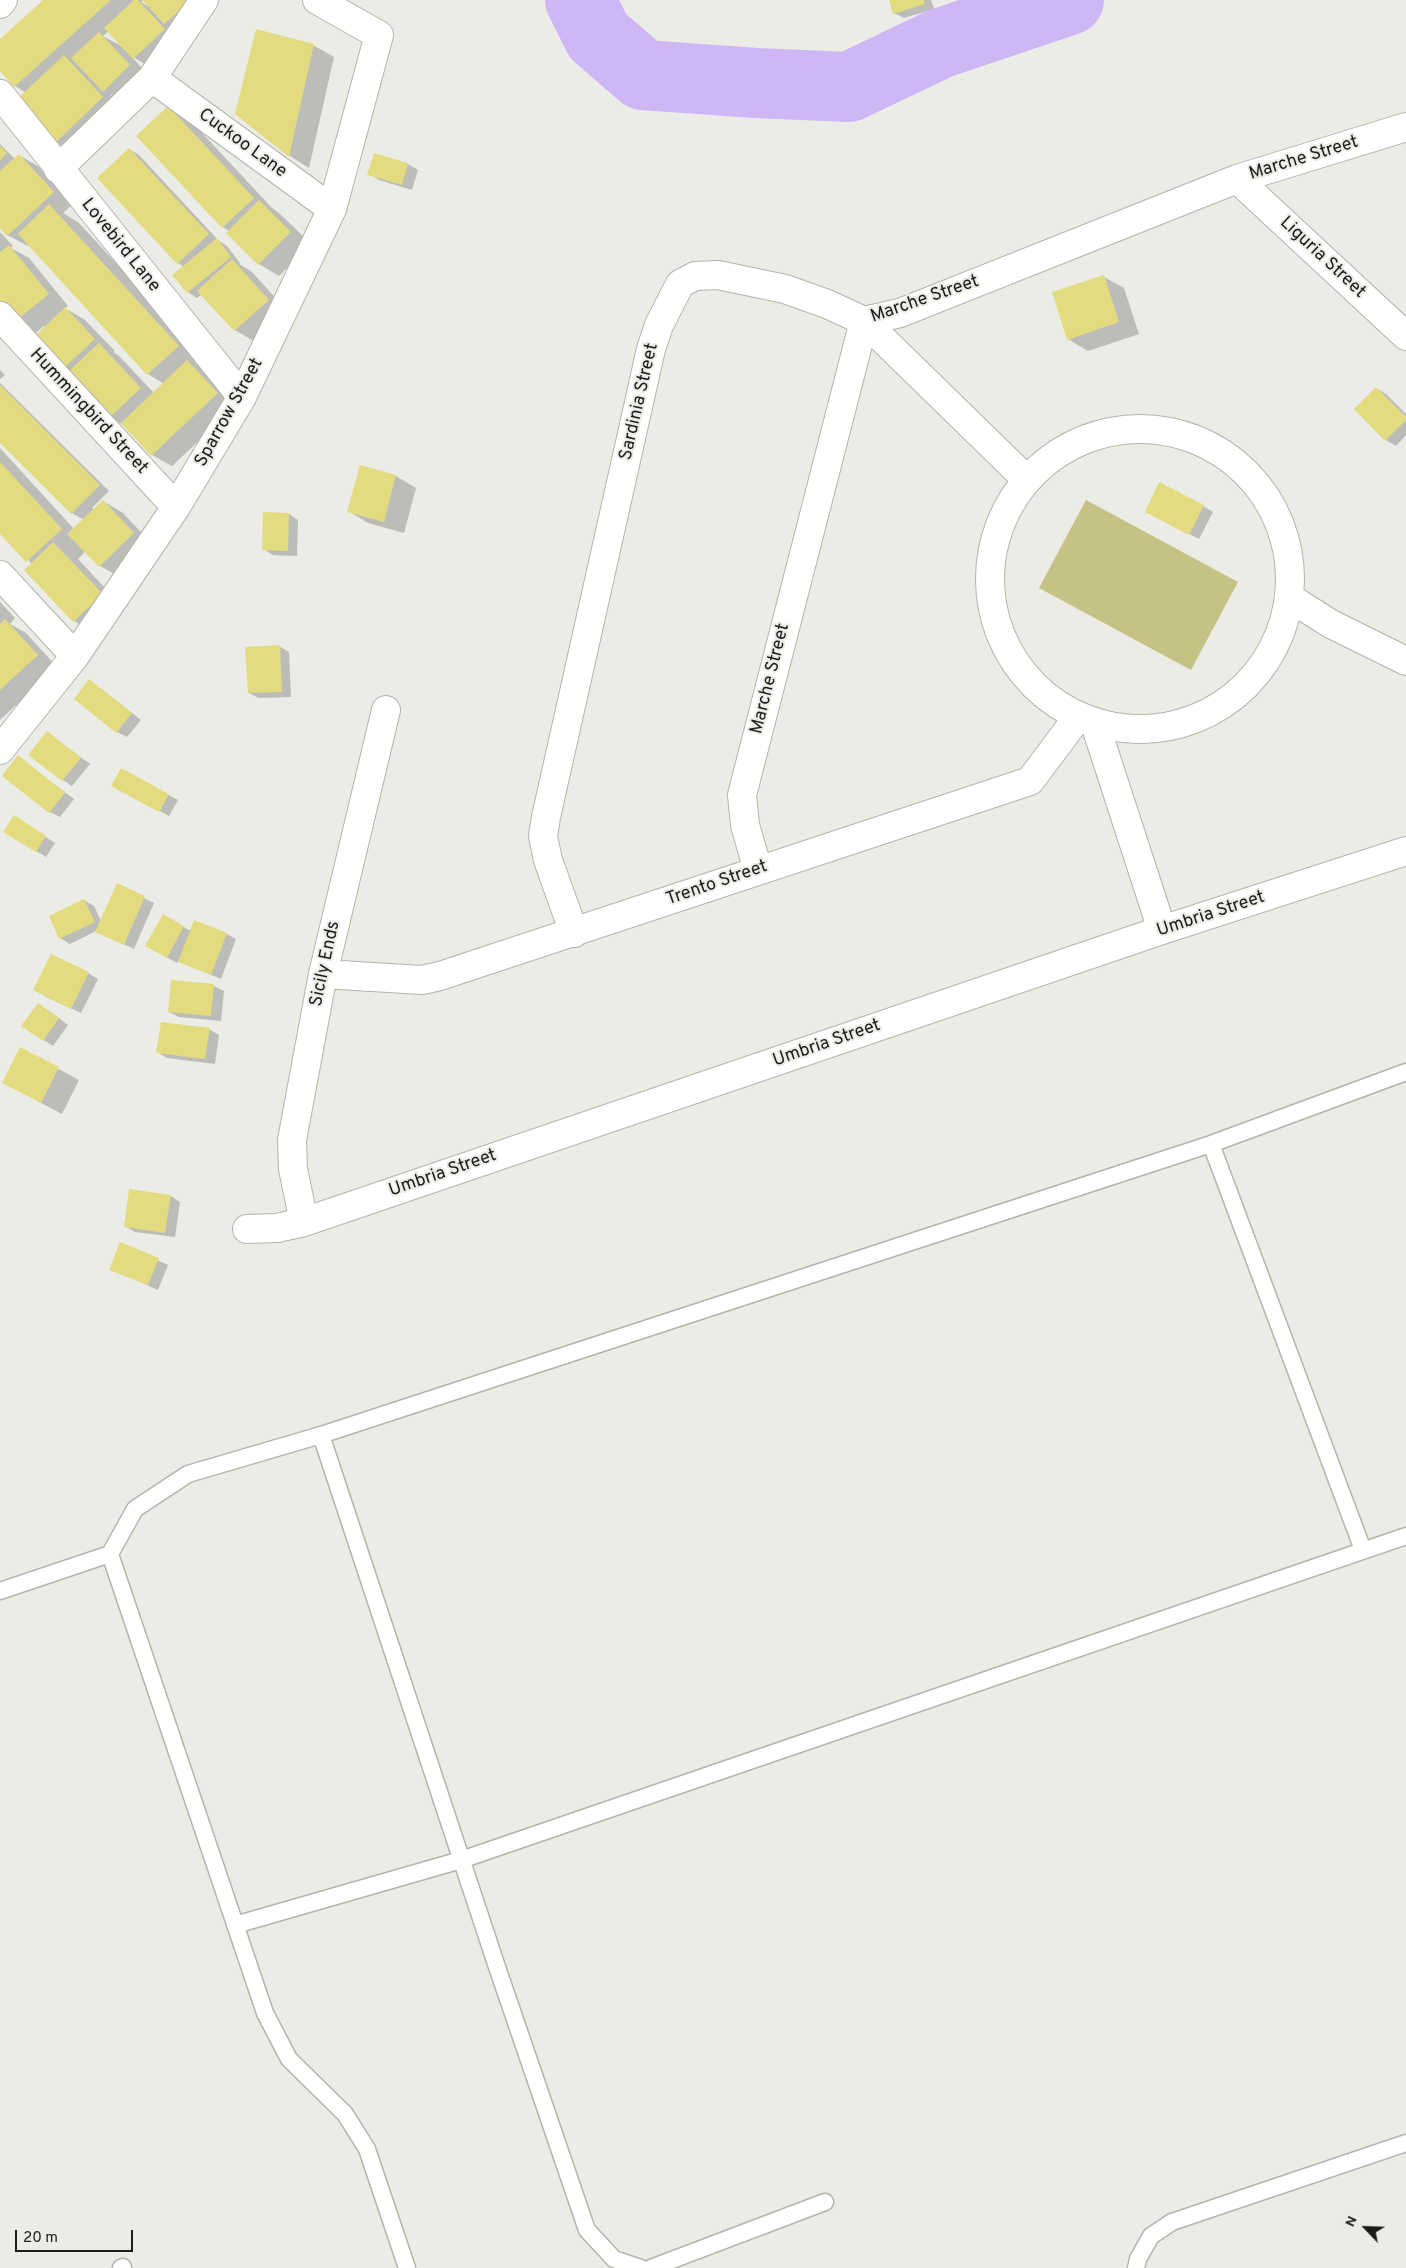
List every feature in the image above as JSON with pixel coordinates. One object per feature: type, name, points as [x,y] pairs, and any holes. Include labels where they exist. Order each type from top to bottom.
[{"type":"street","points":[[0,4],[3,0]]},
{"type":"street","points":[[58,169],[152,78],[204,0]]},
{"type":"street","name":"Sparrow Street","points":[[0,750],[75,656],[176,507],[242,396],[332,209],[379,35],[317,0]]},
{"type":"street","name":"Cuckoo Lane","points":[[152,78],[332,209]]},
{"type":"street","name":"Lovebird Lane","points":[[0,94],[58,169],[242,396]]},
{"type":"street","name":"Marche Street","points":[[758,870],[745,824],[742,795],[864,321],[900,313],[1237,179],[1406,128]]},
{"type":"street","name":"Liguria Street","points":[[1237,179],[1406,336]]},
{"type":"street","name":"Sardinia Street","points":[[574,933],[548,860],[543,836],[648,359],[659,325],[680,284],[695,276],[710,276],[785,289],[827,304],[864,321],[1027,480]]},
{"type":"street","name":"Hummingbird Street","points":[[0,316],[176,507]]},
{"type":"street","points":[[1140,427],[1182,434],[1213,447],[1221,451],[1253,478],[1276,514],[1289,555],[1290,598],[1280,635],[1262,668],[1236,695],[1205,716],[1169,728],[1132,730],[1086,721],[1047,700],[1023,675],[1003,645],[992,612],[989,577],[994,541],[1006,509],[1027,480],[1059,452],[1098,434],[1140,427]]},
{"type":"street","points":[[0,575],[75,656]]},
{"type":"street","points":[[1290,598],[1331,624],[1406,661]]},
{"type":"street","name":"Sicily Ends","points":[[304,1222],[294,1169],[292,1140],[323,974],[386,710]]},
{"type":"street","points":[[1086,721],[1162,930]]},
{"type":"street","name":"Trento Street","points":[[323,974],[422,980],[574,933],[758,870],[1030,781],[1086,721]]},
{"type":"street","name":"Umbria Street","points":[[247,1229],[277,1228],[304,1222],[1162,930],[1406,851]]},
{"type":"lane","points":[[0,1591],[110,1554],[135,1509],[188,1474],[321,1435],[1211,1144],[1406,1072]]},
{"type":"lane","points":[[1211,1144],[1363,1550]]},
{"type":"lane","points":[[321,1435],[461,1860],[587,2230],[614,2259],[641,2268]]},
{"type":"lane","points":[[235,1925],[461,1860],[1406,1536]]},
{"type":"lane","points":[[110,1554],[265,2013],[289,2059],[344,2114],[367,2149],[407,2268]]},
{"type":"lane","points":[[1136,2268],[1138,2259],[1151,2236],[1172,2222],[1406,2143]]},
{"type":"lane","points":[[651,2268],[825,2202]]},
{"type":"shaded area","points":[[1086,500],[1238,582],[1191,670],[1039,588]]},
{"type":"building","points":[[43,0],[111,0],[14,87],[0,71],[0,39]]},
{"type":"building","points":[[134,0],[138,0],[165,29],[133,59],[104,28]]},
{"type":"building","points":[[142,0],[184,0],[187,4],[164,24]]},
{"type":"building","points":[[889,0],[923,0],[925,4],[893,14]]},
{"type":"building","points":[[256,29],[314,44],[289,157],[235,114]]},
{"type":"building","points":[[99,32],[130,65],[103,92],[71,58]]},
{"type":"building","points":[[64,55],[103,97],[55,143],[15,101]]},
{"type":"building","points":[[168,106],[254,198],[222,228],[136,136]]},
{"type":"building","points":[[0,146],[7,153],[0,160]]},
{"type":"building","points":[[129,148],[209,234],[177,264],[97,178]]},
{"type":"building","points":[[374,153],[408,163],[402,185],[367,175]]},
{"type":"building","points":[[19,154],[54,192],[7,236],[0,228],[0,171]]},
{"type":"building","points":[[259,200],[291,232],[258,265],[226,233]]},
{"type":"building","points":[[49,204],[179,346],[147,375],[18,234]]},
{"type":"building","points":[[217,238],[231,257],[187,293],[172,275]]},
{"type":"building","points":[[9,245],[49,294],[12,324],[0,309],[0,252]]},
{"type":"building","points":[[232,259],[269,300],[234,331],[197,291]]},
{"type":"building","points":[[1104,275],[1119,322],[1067,340],[1052,292]]},
{"type":"building","points":[[65,307],[95,339],[62,370],[32,339]]},
{"type":"building","points":[[99,343],[141,388],[109,418],[67,373]]},
{"type":"building","points":[[187,360],[218,393],[151,456],[121,423]]},
{"type":"building","points":[[0,385],[100,485],[71,514],[0,443]]},
{"type":"building","points":[[1376,387],[1406,417],[1406,420],[1385,441],[1354,409]]},
{"type":"building","points":[[0,462],[62,529],[26,562],[0,534]]},
{"type":"building","points":[[360,465],[396,475],[384,522],[347,512]]},
{"type":"building","points":[[1159,482],[1204,505],[1189,535],[1145,512]]},
{"type":"building","points":[[103,500],[134,533],[99,567],[67,534]]},
{"type":"building","points":[[263,512],[289,513],[288,551],[262,550]]},
{"type":"building","points":[[53,542],[103,594],[73,622],[24,570]]},
{"type":"building","points":[[5,619],[38,655],[0,690],[0,624]]},
{"type":"building","points":[[280,645],[282,692],[248,693],[245,647]]},
{"type":"building","points":[[89,679],[132,713],[116,733],[74,699]]},
{"type":"building","points":[[47,731],[81,758],[62,781],[28,755]]},
{"type":"building","points":[[18,755],[65,793],[49,813],[2,776]]},
{"type":"building","points":[[121,768],[169,794],[159,812],[111,786]]},
{"type":"building","points":[[14,815],[46,836],[36,852],[3,832]]},
{"type":"building","points":[[117,883],[145,896],[124,945],[95,932]]},
{"type":"building","points":[[84,899],[95,922],[59,939],[49,916]]},
{"type":"building","points":[[163,914],[184,926],[167,958],[145,946]]},
{"type":"building","points":[[194,920],[227,933],[211,975],[178,962]]},
{"type":"building","points":[[51,954],[89,972],[71,1009],[33,990]]},
{"type":"building","points":[[171,980],[214,984],[211,1016],[168,1012]]},
{"type":"building","points":[[38,1003],[59,1018],[43,1041],[21,1026]]},
{"type":"building","points":[[161,1022],[210,1028],[205,1059],[156,1053]]},
{"type":"building","points":[[20,1047],[59,1067],[41,1103],[2,1083]]},
{"type":"building","points":[[129,1189],[171,1195],[165,1233],[124,1227]]},
{"type":"building","points":[[120,1242],[159,1258],[148,1285],[109,1270]]},
{"type":"waterway","points":[[580,0],[598,36],[643,75],[849,87],[941,43],[1069,0]]}]
